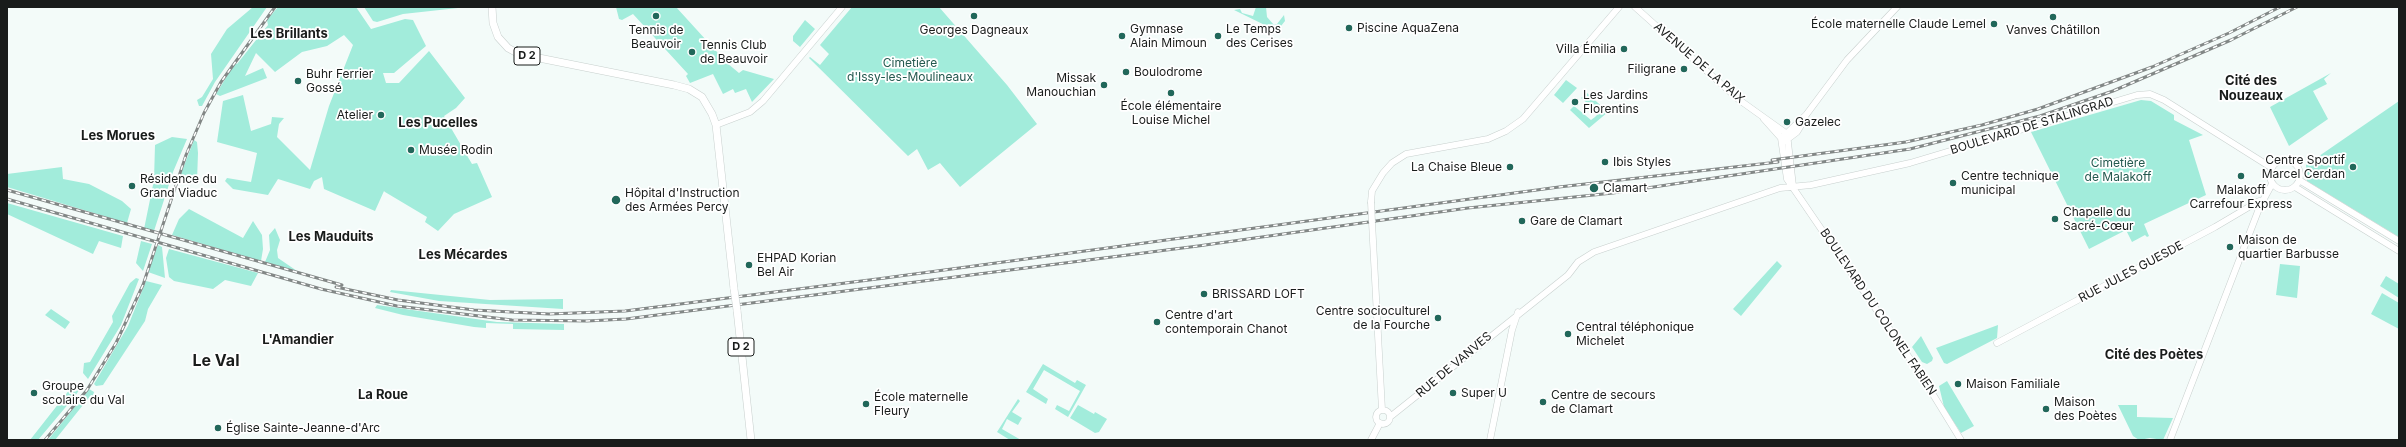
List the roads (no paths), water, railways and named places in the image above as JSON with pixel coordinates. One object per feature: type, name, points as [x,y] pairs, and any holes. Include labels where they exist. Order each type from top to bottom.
[{"type":"main road","name":"D 2","points":[[492,7],[492,20],[495,31],[503,43],[511,50],[530,57],[593,68],[689,89],[702,97],[712,114],[716,125],[751,440]]},
{"type":"main road","name":"D 2","points":[[495,7],[498,29],[512,47],[524,52],[588,65],[593,68]]},
{"type":"main road","points":[[716,125],[750,112],[778,84],[842,7]]},
{"type":"main road","points":[[1437,147],[1488,139],[1506,131],[1523,119],[1619,7]]},
{"type":"main road","name":"AVENUE DE LA PAIX","points":[[1635,7],[1784,138]]},
{"type":"main road","points":[[1793,186],[1787,179],[1784,138],[1806,115],[1846,60],[1897,7]]},
{"type":"main road","name":"BOULEVARD DE STALINGRAD","points":[[1518,312],[1568,274],[1578,262],[1594,252],[1780,188],[1811,185],[1910,163],[2137,95],[2150,94],[2164,100],[2273,166]]},
{"type":"main road","points":[[1380,423],[1376,416],[1382,410],[1371,202],[1373,188],[1382,173],[1395,161],[1406,154],[1494,133],[1515,122],[1535,106]]},
{"type":"main road","points":[[2267,196],[2272,184],[2270,176],[2273,166],[2285,160],[2294,163],[2299,171],[2300,180],[2295,187],[2289,190],[2279,189],[2272,184]]},
{"type":"main road","points":[[2300,180],[2399,241]]},
{"type":"main road","name":"BOULEVARD DU COLONEL FABIEN","points":[[1793,186],[1921,375],[1961,440]]},
{"type":"main road","points":[[2295,187],[2399,251]]},
{"type":"main road","points":[[2170,440],[2261,201],[2279,189]]},
{"type":"main road","name":"RUE JULES GUESDE","points":[[1997,343],[2261,201]]},
{"type":"main road","points":[[1490,440],[1511,336],[1518,312]]},
{"type":"main road","name":"RUE DE VANVES","points":[[1390,417],[1394,416],[1518,312]]},
{"type":"main road","points":[[1380,423],[1387,423],[1390,417],[1388,412],[1382,410]]},
{"type":"main road","points":[[1371,440],[1380,423]]},
{"type":"railway","points":[[45,440],[87,390],[116,343],[143,285],[186,155],[204,113],[221,82],[275,7]]},
{"type":"railway","points":[[1772,160],[1906,142],[1982,125],[2038,109],[2152,67],[2229,33],[2280,7]]},
{"type":"railway","points":[[7,199],[321,289],[397,306],[512,320],[587,321],[626,319],[1198,246],[1468,208],[1613,193],[1910,149],[2040,116],[2113,91],[2231,40],[2297,7]]},
{"type":"railway","points":[[336,287],[398,300],[474,310],[549,314],[625,311],[885,278],[1559,187],[1778,162]]},
{"type":"railway","points":[[7,190],[342,285]]},
{"type":"place","name":"Tennis de Beauvoir","points":[[656,16]]},
{"type":"place","name":"Georges Dagneaux","points":[[974,16]]},
{"type":"place","name":"Vanves Châtillon","points":[[2053,17]]},
{"type":"place","name":"École maternelle Claude Lemel","points":[[1994,24]]},
{"type":"place","name":"Piscine AquaZena","points":[[1349,28]]},
{"type":"place","name":"Gymnase Alain Mimoun","points":[[1122,36]]},
{"type":"place","name":"Le Temps des Cerises","points":[[1218,36]]},
{"type":"place","name":"Villa Émilia","points":[[1624,49]]},
{"type":"place","name":"Tennis Club de Beauvoir","points":[[692,52]]},
{"type":"place","name":"Filigrane","points":[[1684,69]]},
{"type":"place","name":"Boulodrome","points":[[1126,72]]},
{"type":"place","name":"Buhr Ferrier Gossé","points":[[298,81]]},
{"type":"place","name":"Missak Manouchian","points":[[1104,85]]},
{"type":"place","name":"École élémentaire Louise Michel","points":[[1171,93]]},
{"type":"place","name":"Les Jardins Florentins","points":[[1575,102]]},
{"type":"place","name":"Atelier","points":[[381,115]]},
{"type":"place","name":"Gazelec","points":[[1787,122]]},
{"type":"place","name":"Musée Rodin","points":[[411,150]]},
{"type":"place","name":"Ibis Styles","points":[[1605,162]]},
{"type":"place","name":"La Chaise Bleue","points":[[1510,167]]},
{"type":"place","name":"Centre Sportif Marcel Cerdan","points":[[2353,167]]},
{"type":"place","name":"Malakoff Carrefour Express","points":[[2241,176]]},
{"type":"place","name":"Centre technique municipal","points":[[1953,183]]},
{"type":"place","name":"Résidence du Grand Viaduc","points":[[132,186]]},
{"type":"place","name":"Clamart","points":[[1594,188]]},
{"type":"place","name":"Hôpital d'Instruction des Armées Percy","points":[[616,200]]},
{"type":"place","name":"Chapelle du Sacré-Cœur","points":[[2055,219]]},
{"type":"place","name":"Gare de Clamart","points":[[1522,221]]},
{"type":"place","name":"Maison de quartier Barbusse","points":[[2230,247]]},
{"type":"place","name":"EHPAD Korian Bel Air","points":[[749,265]]},
{"type":"place","name":"BRISSARD LOFT","points":[[1204,294]]},
{"type":"place","name":"Centre socioculturel de la Fourche","points":[[1438,318]]},
{"type":"place","name":"Centre d'art contemporain Chanot","points":[[1157,322]]},
{"type":"place","name":"Central téléphonique Michelet","points":[[1568,334]]},
{"type":"place","name":"Maison Familiale","points":[[1958,384]]},
{"type":"place","name":"Groupe scolaire du Val","points":[[34,393]]},
{"type":"place","name":"Super U","points":[[1453,393]]},
{"type":"place","name":"Centre de secours de Clamart","points":[[1543,402]]},
{"type":"place","name":"École maternelle Fleury","points":[[866,404]]},
{"type":"place","name":"Maison des Poètes","points":[[2046,409]]},
{"type":"place","name":"Église Sainte-Jeanne-d'Arc","points":[[218,428]]},
{"type":"district","name":"Les Brillants","points":[[289,34]]},
{"type":"district","name":"Cité des Nouzeaux","points":[[2251,88]]},
{"type":"district","name":"Les Pucelles","points":[[438,123]]},
{"type":"district","name":"Les Morues","points":[[118,136]]},
{"type":"district","name":"Les Mauduits","points":[[331,237]]},
{"type":"district","name":"Les Mécardes","points":[[463,255]]},
{"type":"district","name":"L'Amandier","points":[[298,340]]},
{"type":"district","name":"Cité des Poètes","points":[[2154,355]]},
{"type":"district","name":"Le Val","points":[[216,361]]},
{"type":"district","name":"La Roue","points":[[383,395]]},
{"type":"park label","name":"Cimetière d'Issy-les-Moulineaux","points":[[910,70]]},
{"type":"park label","name":"Cimetière de Malakoff","points":[[2118,170]]}]
